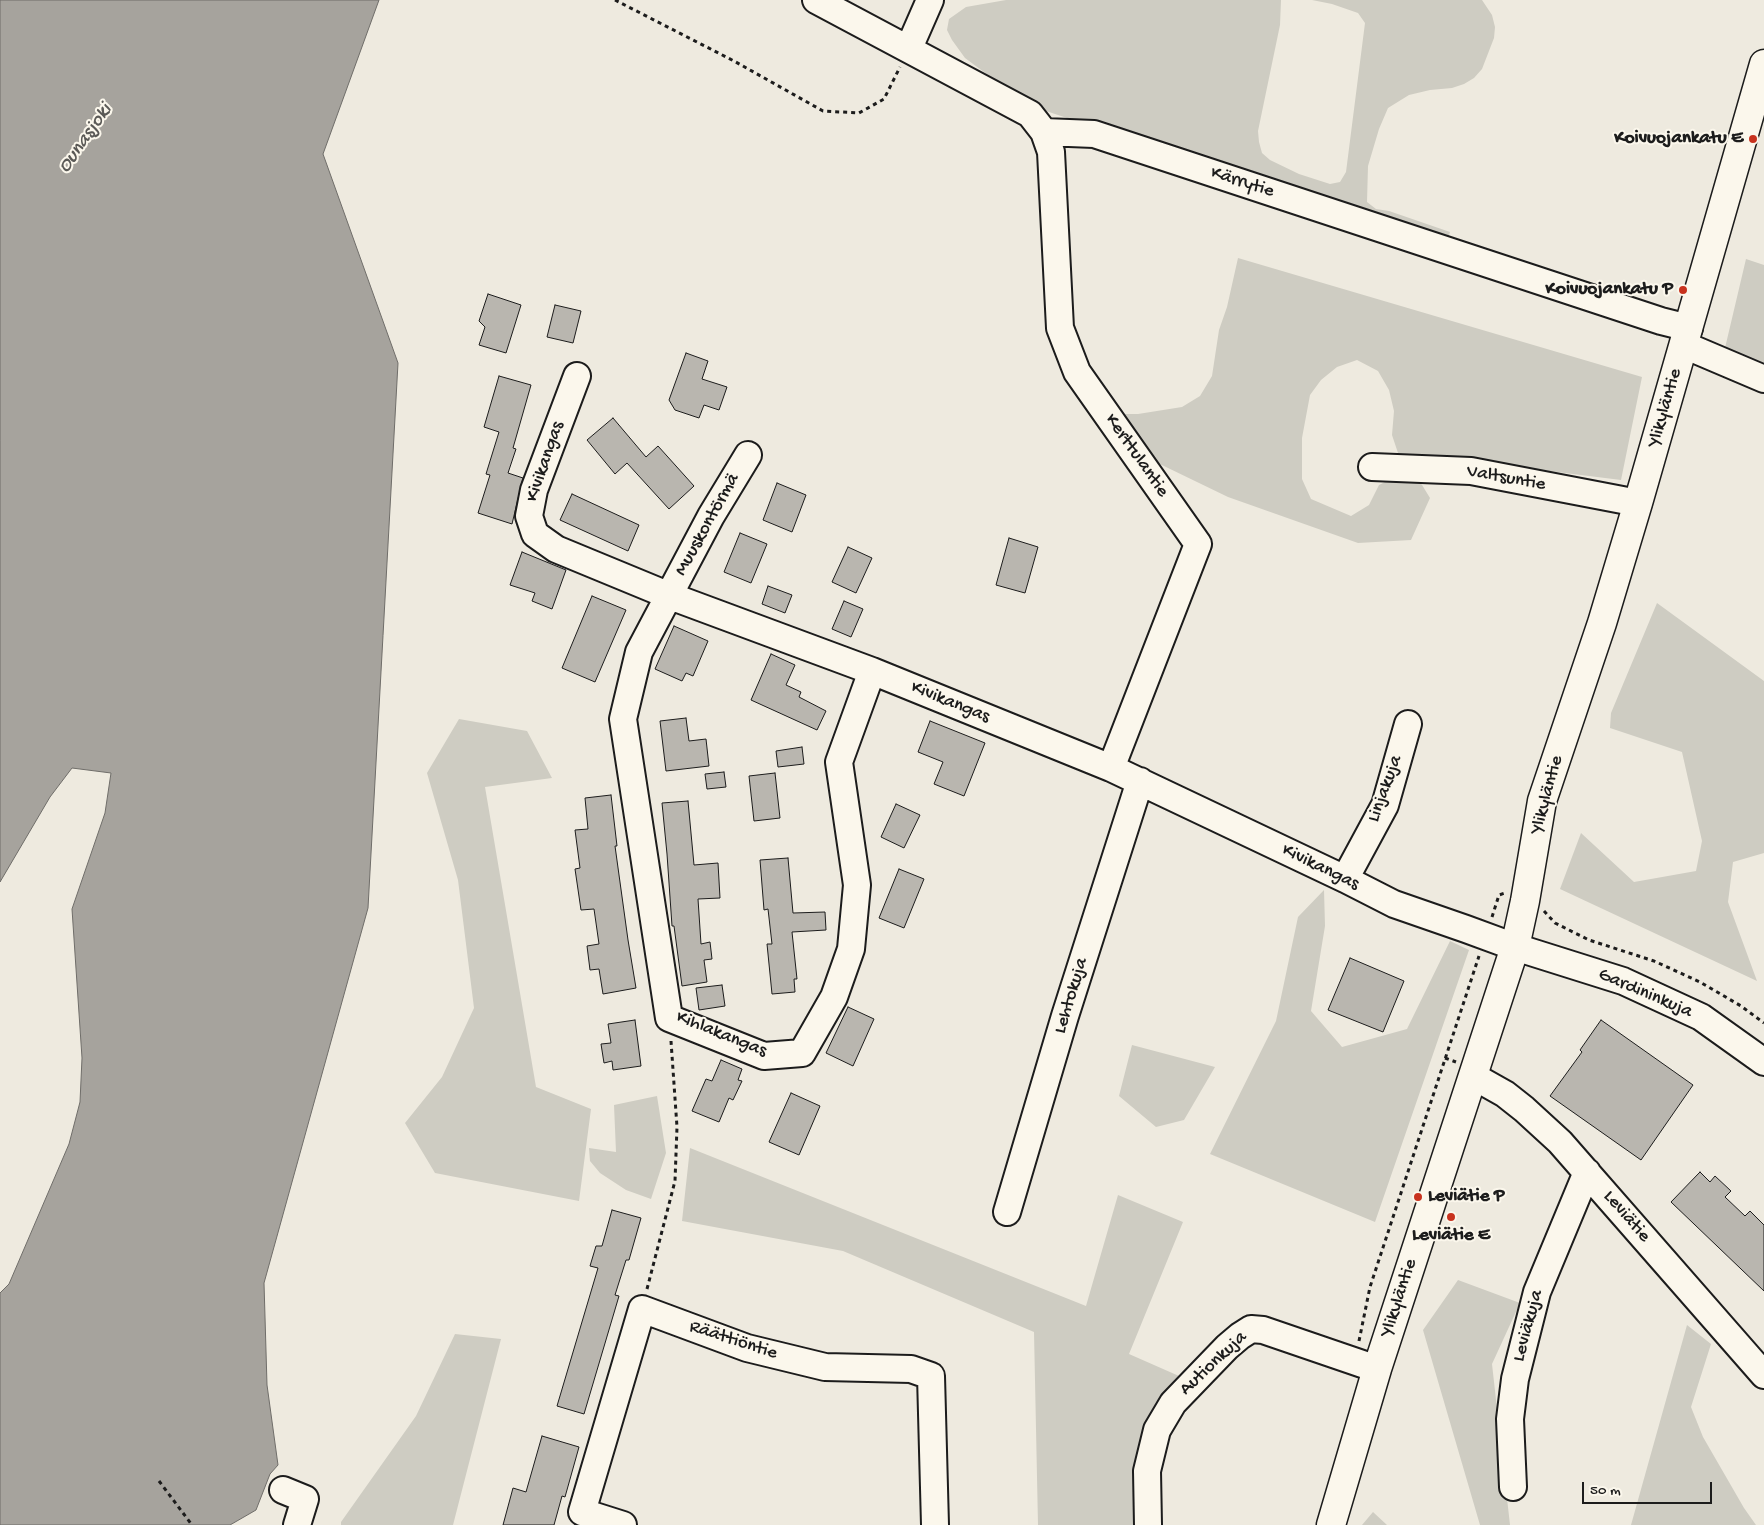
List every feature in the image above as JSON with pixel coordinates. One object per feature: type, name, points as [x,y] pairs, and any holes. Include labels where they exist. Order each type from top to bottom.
[{"type":"main road","name":"Ylikyläntie","points":[[1331,1525],[1377,1368],[1515,948],[1515,897],[1542,801],[1602,623],[1687,336],[1764,64]]},
{"type":"street","points":[[816,0],[1030,114],[1044,132]]},
{"type":"street","points":[[909,48],[930,0]]},
{"type":"street","name":"Kärrytie","points":[[1044,132],[1094,134],[1661,321],[1764,378]]},
{"type":"street","name":"Kerttulantie","points":[[1044,132],[1052,152],[1060,328],[1077,372],[1198,544],[1111,768]]},
{"type":"street","name":"Kivikangas","points":[[577,376],[534,490],[529,516],[535,534],[556,549],[670,596],[872,671],[1111,768],[1394,904],[1515,948]]},
{"type":"street","name":"Muuskontörmä","points":[[670,596],[711,516],[748,455]]},
{"type":"street","name":"Valtsuntie","points":[[1372,467],[1471,471],[1638,503]]},
{"type":"street","name":"Kihlakangas","points":[[670,596],[639,652],[623,719],[669,1018],[764,1056],[802,1053],[834,997],[851,949],[857,885],[839,762],[872,671]]},
{"type":"street","name":"Linjakuja","points":[[1345,880],[1385,805],[1408,724]]},
{"type":"street","name":"Lehtokuja","points":[[1007,1212],[1065,1016],[1140,781]]},
{"type":"street","name":"Gardininkuja","points":[[1515,948],[1623,981],[1701,1017],[1764,1062]]},
{"type":"street","name":"Leviätie","points":[[1473,1076],[1505,1094],[1560,1142],[1764,1375]]},
{"type":"street","name":"Leviäkuja","points":[[1512,1487],[1510,1419],[1514,1380],[1537,1292],[1586,1172]]},
{"type":"street","points":[[623,1525],[582,1512],[642,1309]]},
{"type":"street","name":"Räättiöntie","points":[[642,1309],[747,1348],[824,1367],[911,1369],[930,1376],[934,1525]]},
{"type":"street","name":"Autionkuja","points":[[1148,1525],[1147,1471],[1156,1430],[1173,1403],[1240,1336],[1252,1329],[1263,1330],[1377,1368]]},
{"type":"street","points":[[283,1490],[305,1499],[297,1525]]},
{"type":"path","points":[[614,0],[734,61],[823,111],[859,113],[884,99],[909,48]]},
{"type":"path","points":[[1515,897],[1542,908],[1556,923],[1589,940],[1654,961],[1700,982],[1764,1023]]},
{"type":"path","points":[[642,1309],[675,1181],[677,1127],[669,1018]]},
{"type":"path","points":[[159,1480],[192,1525]]},
{"type":"shaded area","points":[[1006,0],[1281,0],[1280,25],[1258,131],[1259,142],[1262,153],[1270,160],[1299,174],[1330,184],[1340,182],[1346,172],[1365,23],[1358,13],[1332,4],[1312,0],[1482,0],[1492,15],[1495,27],[1494,38],[1482,69],[1474,78],[1464,84],[1452,88],[1430,90],[1409,95],[1388,108],[1379,129],[1368,166],[1367,202],[1376,209],[1389,211],[1450,232],[1446,244],[1037,108],[1030,100],[988,75],[965,58],[947,30],[949,19],[966,7]]},
{"type":"shaded area","points":[[1238,258],[1642,377],[1621,480],[1421,455],[1399,456],[1392,435],[1394,411],[1389,390],[1378,371],[1357,360],[1337,367],[1321,380],[1310,395],[1302,438],[1302,479],[1311,499],[1351,516],[1369,505],[1379,485],[1399,475],[1419,480],[1430,498],[1411,540],[1358,543],[1228,497],[1135,452],[1114,414],[1138,414],[1182,407],[1200,396],[1212,376],[1219,330],[1227,307]]},
{"type":"shaded area","points":[[1746,259],[1764,265],[1764,365],[1725,348]]},
{"type":"shaded area","points":[[1657,603],[1764,681],[1764,853],[1733,862],[1728,902],[1757,981],[1560,889],[1581,833],[1634,882],[1696,871],[1702,841],[1682,752],[1610,728],[1611,713]]},
{"type":"shaded area","points":[[459,719],[527,731],[552,778],[485,787],[536,1087],[591,1109],[579,1201],[435,1173],[405,1123],[442,1077],[474,1008],[458,880],[427,773]]},
{"type":"shaded area","points":[[1324,890],[1325,926],[1311,1011],[1342,1047],[1407,1029],[1450,941],[1469,950],[1375,1222],[1210,1154],[1276,1021],[1298,917]]},
{"type":"shaded area","points":[[1132,1045],[1215,1067],[1184,1120],[1156,1127],[1119,1096]]},
{"type":"shaded area","points":[[657,1096],[666,1153],[651,1199],[626,1190],[600,1173],[590,1161],[589,1148],[616,1152],[614,1105]]},
{"type":"shaded area","points":[[690,1148],[1086,1306],[1118,1195],[1183,1222],[1129,1354],[1179,1376],[1138,1525],[1038,1525],[1034,1332],[843,1251],[682,1221]]},
{"type":"shaded area","points":[[1458,1280],[1520,1303],[1492,1364],[1510,1525],[1480,1525],[1423,1330]]},
{"type":"shaded area","points":[[1687,1325],[1711,1344],[1691,1407],[1703,1437],[1744,1508],[1756,1525],[1631,1525]]},
{"type":"shaded area","points":[[455,1334],[501,1339],[453,1525],[341,1525],[341,1522],[416,1416]]},
{"type":"shaded area","points":[[1373,1512],[1387,1525],[1362,1525]]},
{"type":"water","name":"Ounasjoki","points":[[0,0],[379,0],[323,154],[398,363],[368,908],[264,1283],[267,1385],[278,1465],[270,1474],[256,1510],[230,1525],[0,1525],[0,1293],[9,1284],[69,1144],[80,1102],[82,1058],[72,909],[105,813],[111,773],[72,768],[50,797],[0,882]]},
{"type":"building","points":[[488,294],[521,305],[506,353],[479,345],[485,327],[479,321]]},
{"type":"building","points":[[555,305],[581,311],[573,343],[547,337]]},
{"type":"building","points":[[686,353],[708,361],[702,379],[727,387],[719,410],[704,405],[699,418],[675,410],[669,400]]},
{"type":"building","points":[[499,376],[531,385],[513,448],[516,449],[508,473],[523,478],[512,524],[478,513],[490,475],[486,474],[499,432],[484,427]]},
{"type":"building","points":[[613,418],[646,457],[658,446],[694,486],[669,509],[627,463],[615,474],[587,440]]},
{"type":"building","points":[[777,483],[806,495],[792,532],[763,520]]},
{"type":"building","points":[[572,494],[639,525],[628,551],[560,520]]},
{"type":"building","points":[[740,533],[767,544],[751,583],[724,572]]},
{"type":"building","points":[[1009,538],[1038,547],[1025,593],[996,585]]},
{"type":"building","points":[[848,547],[872,558],[856,593],[832,582]]},
{"type":"building","points":[[522,552],[566,570],[552,609],[532,601],[535,593],[510,585]]},
{"type":"building","points":[[768,586],[792,595],[785,613],[762,604]]},
{"type":"building","points":[[592,596],[626,610],[595,682],[562,668]]},
{"type":"building","points":[[844,601],[863,609],[851,637],[832,629]]},
{"type":"building","points":[[674,626],[708,641],[693,676],[686,673],[682,681],[655,669]]},
{"type":"building","points":[[771,654],[795,665],[786,685],[801,692],[799,697],[826,711],[817,730],[751,700]]},
{"type":"building","points":[[686,718],[689,741],[706,739],[709,766],[666,771],[660,721]]},
{"type":"building","points":[[930,721],[985,743],[964,796],[934,784],[943,762],[918,752]]},
{"type":"building","points":[[802,747],[804,764],[778,767],[776,751]]},
{"type":"building","points":[[724,772],[726,787],[707,789],[705,774]]},
{"type":"building","points":[[775,773],[780,818],[754,821],[749,776]]},
{"type":"building","points":[[611,795],[617,846],[615,846],[636,988],[603,994],[599,969],[590,970],[587,946],[599,944],[594,909],[581,910],[575,869],[580,868],[575,830],[588,829],[585,798]]},
{"type":"building","points":[[688,801],[694,865],[718,863],[720,898],[698,899],[701,944],[710,942],[712,959],[704,960],[707,982],[682,986],[674,926],[672,926],[662,803]]},
{"type":"building","points":[[896,804],[920,815],[904,848],[881,837]]},
{"type":"building","points":[[788,858],[793,913],[825,912],[826,930],[792,932],[797,979],[794,979],[795,992],[772,994],[767,944],[772,944],[768,909],[764,910],[760,860]]},
{"type":"building","points":[[899,869],[924,879],[904,928],[879,918]]},
{"type":"building","points":[[1350,958],[1404,981],[1383,1032],[1328,1010]]},
{"type":"building","points":[[722,985],[725,1006],[699,1010],[696,988]]},
{"type":"building","points":[[848,1007],[874,1019],[853,1066],[826,1053]]},
{"type":"building","points":[[635,1020],[641,1066],[613,1070],[612,1061],[604,1063],[601,1044],[611,1043],[608,1024]]},
{"type":"building","points":[[1601,1020],[1693,1085],[1641,1160],[1550,1096],[1582,1052],[1580,1050]]},
{"type":"building","points":[[721,1060],[742,1069],[738,1080],[742,1081],[733,1100],[729,1098],[719,1122],[692,1111],[706,1079],[712,1081]]},
{"type":"building","points":[[791,1093],[820,1106],[799,1155],[769,1142]]},
{"type":"building","points":[[1700,1172],[1710,1182],[1715,1176],[1731,1191],[1725,1197],[1745,1216],[1750,1211],[1764,1225],[1764,1291],[1671,1202]]},
{"type":"building","points":[[612,1210],[641,1218],[629,1260],[626,1260],[615,1295],[619,1296],[584,1414],[557,1406],[598,1268],[590,1266],[596,1246],[602,1246]]},
{"type":"building","points":[[542,1436],[579,1447],[565,1497],[562,1496],[554,1525],[503,1525],[513,1488],[526,1492]]},
{"type":"place","name":"Koivuojankatu E","points":[[1753,139]]},
{"type":"place","name":"Koivuojankatu P","points":[[1683,290]]},
{"type":"place","name":"Leviätie P","points":[[1418,1197]]},
{"type":"place","name":"Leviätie E","points":[[1451,1217]]}]
